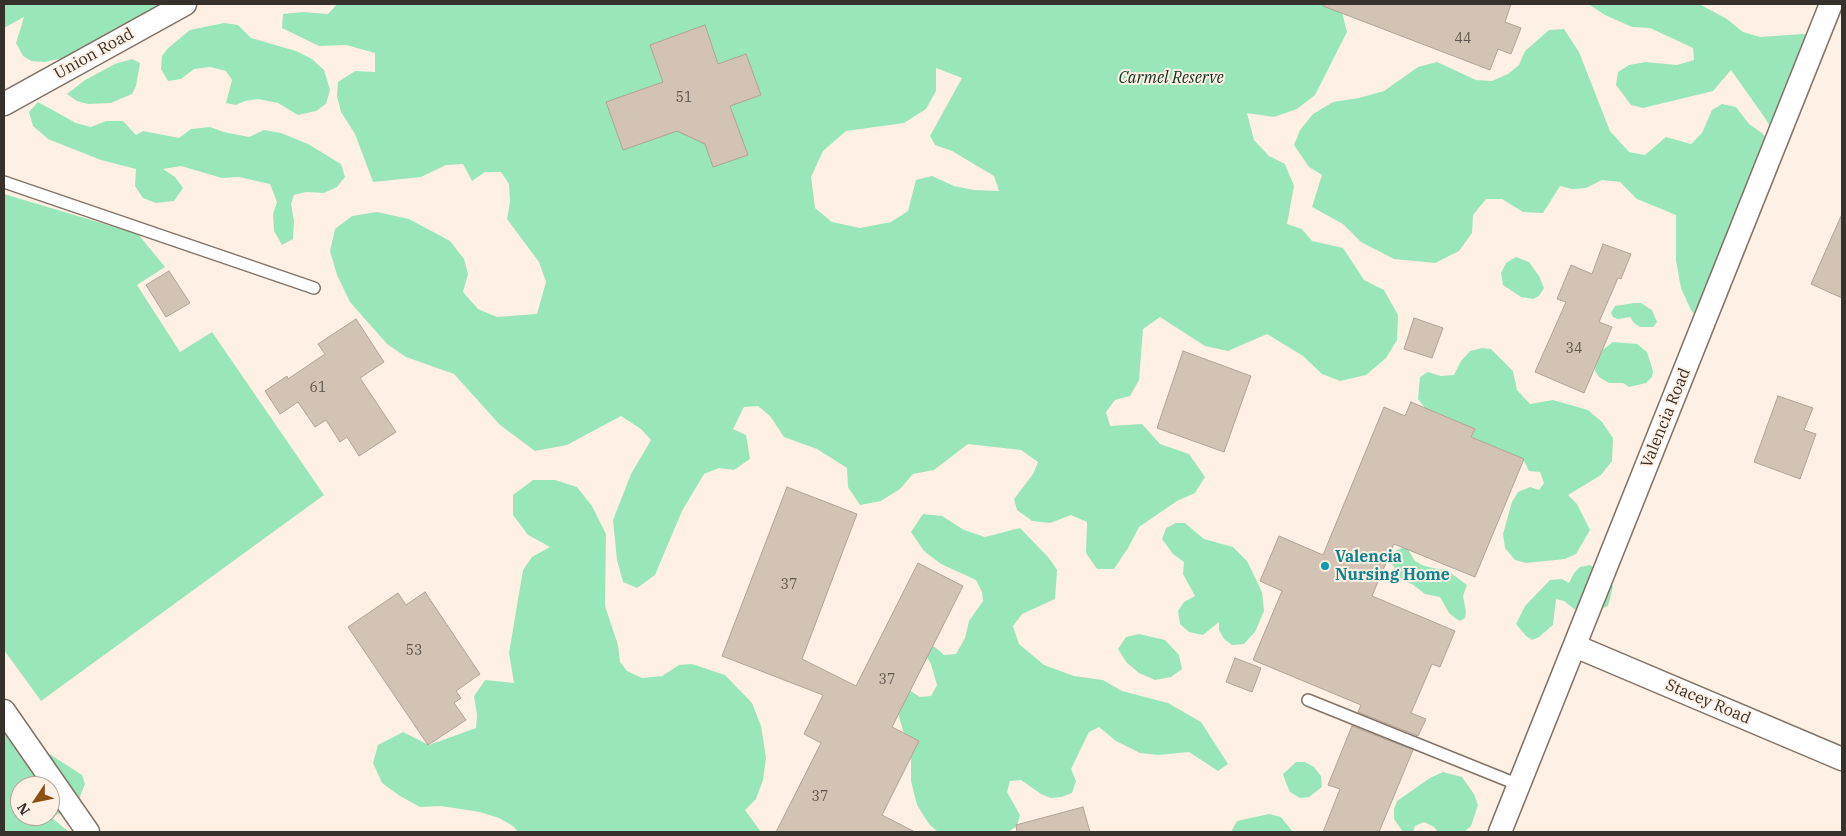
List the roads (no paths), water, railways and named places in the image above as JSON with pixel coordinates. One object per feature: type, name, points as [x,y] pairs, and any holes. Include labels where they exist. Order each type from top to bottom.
[{"type":"street","name":"Union Road","points":[[4,104],[185,4]]},
{"type":"street","name":"Valencia Road","points":[[1500,832],[1831,4]]},
{"type":"street","name":"Stacey Road","points":[[1575,646],[1842,759]]},
{"type":"street","points":[[4,710],[88,832]]},
{"type":"lane","points":[[4,182],[314,288]]},
{"type":"lane","points":[[1308,700],[1519,785]]},
{"type":"place","name":"Valencia Nursing Home","points":[[1325,566]]},
{"type":"park label","name":"Carmel Reserve","points":[[1171,78]]}]
